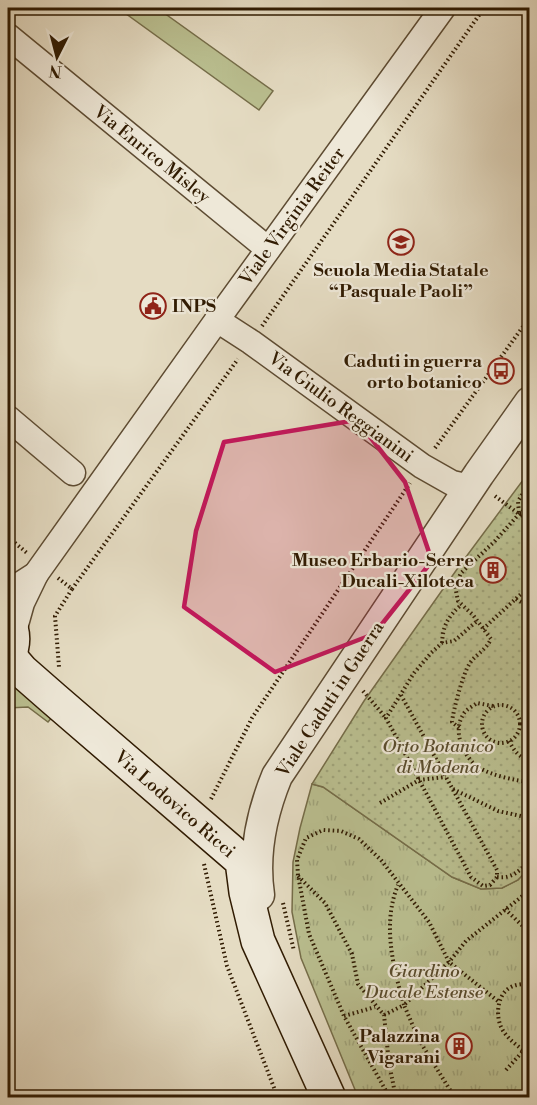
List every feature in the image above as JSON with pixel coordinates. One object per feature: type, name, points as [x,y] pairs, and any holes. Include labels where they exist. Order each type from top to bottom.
[{"type":"main road","name":"Via Lodovico Ricci","points":[[9,642],[46,692],[242,861],[246,892],[258,941],[281,988]]},
{"type":"main road","name":"Viale Caduti in Guerra","points":[[281,988],[329,1098]]},
{"type":"street","name":"Viale Virginia Reiter","points":[[8,592],[39,569],[443,8]]},
{"type":"street","name":"Via Enrico Misley","points":[[8,36],[268,249]]},
{"type":"street","name":"Via Giulio Reggianini","points":[[217,320],[251,342],[422,466],[452,483],[485,495]]},
{"type":"street","name":"Viale Caduti in Guerra","points":[[281,988],[267,933],[256,872],[257,848],[277,776],[485,495],[530,402]]},
{"type":"street","points":[[8,418],[73,473]]},
{"type":"street","points":[[9,642],[22,603],[39,569]]},
{"type":"path","points":[[59,671],[56,616],[72,589],[251,342],[484,8]]},
{"type":"path","points":[[278,1098],[227,966],[200,846],[200,825],[252,718],[422,466],[530,317]]},
{"type":"path","points":[[519,513],[518,501],[530,483]]},
{"type":"path","points":[[485,495],[501,487]]},
{"type":"path","points":[[485,495],[530,520]]},
{"type":"path","points":[[459,728],[452,722],[453,711],[469,663],[488,647],[491,639],[458,601],[455,586],[461,573],[494,542],[519,513],[530,506]]},
{"type":"path","points":[[519,513],[530,514]]},
{"type":"path","points":[[8,537],[39,569],[72,589]]},
{"type":"path","points":[[483,629],[521,594],[530,592]]},
{"type":"path","points":[[516,599],[530,607]]},
{"type":"path","points":[[442,643],[442,630],[447,618],[461,605]]},
{"type":"path","points":[[386,718],[414,673],[442,643],[454,641],[477,621]]},
{"type":"path","points":[[359,686],[386,718],[471,877],[483,886],[490,885],[497,877],[497,870],[401,695]]},
{"type":"path","points":[[493,706],[477,703],[463,714],[459,728],[463,752],[480,768],[530,782]]},
{"type":"path","points":[[502,704],[512,707],[521,723],[519,732],[504,744],[487,737],[482,729],[481,720],[485,711],[493,706],[502,704]]},
{"type":"path","points":[[509,741],[516,753],[530,759]]},
{"type":"path","points":[[380,803],[419,780],[446,777]]},
{"type":"path","points":[[452,789],[498,811],[530,818]]},
{"type":"path","points":[[390,1098],[344,1016],[309,934],[297,860],[306,838],[322,830],[341,831],[358,839],[381,860],[429,922],[449,962],[499,1002]]},
{"type":"path","points":[[497,877],[506,878],[516,874],[530,860]]},
{"type":"path","points":[[298,875],[325,903],[352,954],[358,984],[384,1015],[389,1063],[396,1098]]},
{"type":"path","points":[[398,884],[390,912],[390,939],[396,978],[404,1005],[419,1040],[455,1098]]},
{"type":"path","points":[[384,1015],[404,1005],[449,962],[466,941],[530,890]]},
{"type":"path","points":[[282,902],[295,955]]},
{"type":"path","points":[[505,909],[530,933]]},
{"type":"path","points":[[530,984],[510,987],[503,993],[498,1012],[502,1028],[530,1056]]},
{"type":"path","points":[[344,1016],[376,1007]]},
{"type":"path","points":[[506,1070],[524,1050]]},
{"type":"highlighted area","points":[[357,420],[405,482],[432,561],[374,634],[275,672],[184,607],[196,531],[224,442]]},
{"type":"green space","points":[[118,8],[157,8],[273,91],[259,110]]},
{"type":"green space","name":"Orto Botanico di Modena","points":[[529,472],[529,868],[518,880],[502,888],[481,889],[452,877],[323,787],[312,784],[364,701]]},
{"type":"green space","points":[[10,682],[53,716],[48,722],[28,707],[8,708],[8,683]]},
{"type":"green space","name":"Giardino Ducale Estense","points":[[312,784],[323,787],[452,877],[481,889],[502,888],[518,880],[529,868],[529,1097],[358,1097],[301,958],[292,912],[293,862]]},
{"type":"place","name":"Scuola Media Statale “Pasquale Paoli”","points":[[401,242]]},
{"type":"place","name":"INPS","points":[[153,306]]},
{"type":"place","name":"Caduti in guerra orto botanico","points":[[501,371]]},
{"type":"place","name":"Museo Erbario-Serre Ducali-Xiloteca","points":[[493,570]]},
{"type":"place","name":"Palazzina Vigarani","points":[[459,1046]]}]
